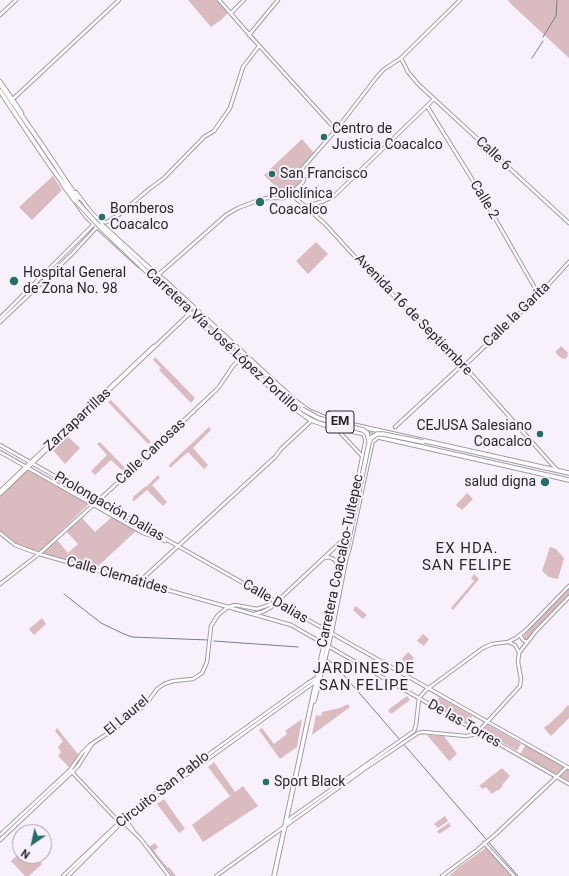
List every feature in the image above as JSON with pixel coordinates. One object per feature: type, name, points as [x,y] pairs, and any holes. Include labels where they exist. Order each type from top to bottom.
[{"type":"main road","name":"Carretera Vía José López Portillo","points":[[0,84],[21,118],[29,135],[51,167],[77,200],[146,267],[158,276],[298,403],[309,411],[326,418],[569,473]]},
{"type":"main road","name":"Carretera Vía José López Portillo","points":[[0,92],[36,135],[77,200]]},
{"type":"main road","name":"Carretera Vía José López Portillo","points":[[146,267],[153,280],[240,359],[298,411],[318,423],[569,480]]},
{"type":"main road","points":[[279,386],[302,409],[318,418],[363,430],[367,433],[370,444],[357,503],[357,513]]},
{"type":"main road","name":"Carretera Coacalco-Tultepec","points":[[317,679],[331,634],[340,570],[366,440],[364,434]]},
{"type":"main road","points":[[342,562],[347,548],[369,442],[377,434],[499,458]]},
{"type":"main road","name":"Carretera Coacalco-Tultepec","points":[[276,876],[326,632],[349,549],[373,440],[378,437]]},
{"type":"main road","points":[[362,458],[366,459],[368,462]]},
{"type":"street","points":[[0,15],[16,0]]},
{"type":"street","points":[[13,99],[119,0]]},
{"type":"street","points":[[219,0],[336,130]]},
{"type":"street","points":[[231,13],[244,0]]},
{"type":"street","points":[[250,35],[278,0]]},
{"type":"street","points":[[55,164],[92,212],[158,276],[226,215],[238,208],[264,198],[284,198],[291,194],[303,182],[304,179],[300,174],[300,171],[336,130],[376,78],[383,70],[401,58],[460,0]]},
{"type":"street","points":[[0,318],[94,224],[107,222],[120,214],[162,180],[204,137],[214,131],[230,108],[243,66],[259,46]]},
{"type":"street","name":"Calle 6","points":[[401,58],[408,72],[418,84],[569,223]]},
{"type":"street","points":[[0,81],[36,135]]},
{"type":"street","points":[[0,92],[29,135]]},
{"type":"street","points":[[304,207],[324,202],[334,196],[434,99]]},
{"type":"street","name":"Calle 2","points":[[427,106],[480,192],[539,295]]},
{"type":"street","points":[[51,167],[86,217],[153,280]]},
{"type":"street","name":"Avenida 16 de Septiembre","points":[[291,194],[304,207],[326,224],[362,264],[463,365],[531,441],[544,453],[558,471]]},
{"type":"street","points":[[86,217],[91,217],[92,212]]},
{"type":"street","points":[[0,322],[70,256],[102,222]]},
{"type":"street","points":[[108,238],[110,234],[113,233]]},
{"type":"street","name":"Calle la Garita","points":[[395,427],[539,295],[569,262]]},
{"type":"street","points":[[22,297],[29,295]]},
{"type":"street","points":[[19,304],[22,297]]},
{"type":"street","name":"Zarzaparrillas","points":[[0,493],[190,313]]},
{"type":"street","points":[[0,315],[5,314]]},
{"type":"street","name":"Calle Canosas","points":[[0,584],[39,554],[98,501],[219,387],[233,366],[240,359]]},
{"type":"street","points":[[139,582],[275,457],[310,422]]},
{"type":"street","points":[[334,427],[362,458],[369,457]]},
{"type":"street","name":"Prolongación Dalias","points":[[0,445],[173,544]]},
{"type":"street","name":"Prolongación Dalias","points":[[0,452],[143,533],[173,544]]},
{"type":"street","name":"Calle Clemátides","points":[[0,533],[21,548],[39,554],[228,607]]},
{"type":"street","name":"Calle Clemátides","points":[[0,537],[8,540]]},
{"type":"street","points":[[254,614],[266,611],[346,537]]},
{"type":"street","name":"Calle Dalias","points":[[173,544],[568,768]]},
{"type":"street","points":[[322,559],[329,557],[335,560],[340,570]]},
{"type":"street","points":[[387,752],[402,738],[414,731],[417,722],[419,698],[428,688],[484,648],[492,644],[508,642],[520,635],[569,587]]},
{"type":"street","points":[[216,876],[347,780],[387,752],[418,733],[426,732],[466,736],[478,732],[520,686],[521,679],[518,662],[519,652],[569,597]]},
{"type":"street","points":[[228,607],[235,605],[257,609],[275,602]]},
{"type":"street","name":"De las Torres","points":[[228,607],[291,625],[323,645],[569,784]]},
{"type":"street","name":"El Laurel","points":[[71,771],[81,755],[92,744],[146,704],[157,689],[164,684],[173,681],[193,679],[202,673],[207,662],[211,626],[218,615],[228,607]]},
{"type":"street","points":[[520,635],[523,640],[527,642]]},
{"type":"street","points":[[508,642],[515,645],[519,652]]},
{"type":"street","name":"Circuito San Pablo","points":[[63,876],[122,821],[193,767],[317,679]]},
{"type":"street","points":[[417,722],[419,728],[426,732]]},
{"type":"street","name":"El Laurel","points":[[71,771],[83,759],[92,744]]},
{"type":"street","points":[[442,876],[496,834],[568,768]]},
{"type":"street","points":[[71,771],[140,838],[167,875]]},
{"type":"street","points":[[0,835],[71,771]]},
{"type":"street","points":[[0,840],[71,771]]},
{"type":"street","name":"Circuito San Pablo","points":[[68,876],[122,821]]},
{"type":"street","points":[[486,842],[514,876]]},
{"type":"shaded area","points":[[188,0],[217,0],[228,13],[211,27]]},
{"type":"shaded area","points":[[508,0],[569,0],[569,58],[510,3]]},
{"type":"shaded area","points":[[302,139],[314,153],[299,171],[303,179],[291,192],[285,196],[282,196],[278,191],[279,190],[264,175]]},
{"type":"shaded area","points":[[53,176],[62,190],[32,220],[19,207]]},
{"type":"shaded area","points":[[316,242],[328,254],[308,274],[296,261]]},
{"type":"shaded area","points":[[561,346],[568,353],[568,356],[565,359],[562,359],[555,352]]},
{"type":"shaded area","points":[[155,357],[195,398],[191,403],[159,370],[161,368],[153,360]]},
{"type":"shaded area","points":[[111,400],[151,442],[148,444],[108,402]]},
{"type":"shaded area","points":[[209,427],[211,430],[193,448],[208,465],[204,469],[188,452],[170,468],[169,466],[171,463]]},
{"type":"shaded area","points":[[65,434],[80,448],[65,464],[51,448]]},
{"type":"shaded area","points":[[100,442],[125,468],[122,470],[111,460],[95,475],[91,471],[107,455],[97,444]]},
{"type":"shaded area","points":[[26,469],[89,504],[40,551],[27,549],[17,544],[0,531],[0,494]]},
{"type":"shaded area","points":[[158,475],[160,478],[152,485],[167,502],[163,506],[147,490],[134,501],[132,500],[134,498],[133,497]]},
{"type":"shaded area","points":[[467,493],[473,499],[462,510],[456,505]]},
{"type":"shaded area","points":[[112,517],[136,531],[96,568],[42,553],[57,540],[68,553],[78,544],[66,531],[82,518],[95,532]]},
{"type":"shaded area","points":[[550,547],[556,549],[564,558],[558,579],[549,577],[542,571]]},
{"type":"shaded area","points":[[474,574],[479,579],[453,610],[451,608],[474,581],[471,578]]},
{"type":"shaded area","points":[[569,588],[568,597],[527,640],[523,639],[525,633]]},
{"type":"shaded area","points":[[356,606],[367,615],[363,619],[353,610]]},
{"type":"shaded area","points":[[42,618],[46,624],[34,635],[29,629]]},
{"type":"shaded area","points":[[423,634],[429,639],[424,646],[417,641]]},
{"type":"shaded area","points":[[408,652],[414,658],[406,666],[407,664],[402,659]]},
{"type":"shaded area","points":[[407,696],[410,700],[391,714],[388,710]]},
{"type":"shaded area","points":[[439,697],[472,716],[468,724],[435,704]]},
{"type":"shaded area","points":[[348,704],[350,707],[312,735],[316,715],[321,716],[322,712],[340,708]]},
{"type":"shaded area","points":[[568,705],[569,718],[551,736],[544,728]]},
{"type":"shaded area","points":[[302,719],[297,747],[280,759],[259,730],[262,728],[274,744],[287,734],[285,731]]},
{"type":"shaded area","points":[[488,725],[521,744],[517,751],[482,731]]},
{"type":"shaded area","points":[[57,728],[78,754],[69,767],[58,756],[61,752],[58,747],[63,741],[55,731]]},
{"type":"shaded area","points":[[427,735],[444,736],[457,754],[449,761]]},
{"type":"shaded area","points":[[525,746],[565,768],[557,776],[520,754]]},
{"type":"shaded area","points":[[214,762],[235,792],[243,786],[258,806],[203,842],[192,825],[230,796],[208,767]]},
{"type":"shaded area","points":[[502,768],[510,776],[498,791],[497,790],[492,794],[486,787],[483,789],[479,786]]},
{"type":"shaded area","points":[[566,769],[569,770],[569,782],[559,776]]},
{"type":"shaded area","points":[[164,799],[185,829],[179,833],[157,804]]},
{"type":"shaded area","points":[[445,816],[448,821],[438,828],[434,824]]},
{"type":"shaded area","points":[[449,823],[451,826],[439,834],[437,831]]},
{"type":"shaded area","points":[[155,843],[158,847],[154,851],[176,876],[172,876],[149,847]]},
{"type":"shaded area","points":[[487,847],[513,876],[449,876],[459,867]]},
{"type":"shaded area","points":[[14,864],[42,864],[29,876],[25,876]]},
{"type":"waterway","points":[[543,37],[556,16],[557,0]]},
{"type":"waterway","points":[[532,58],[543,41]]},
{"type":"waterway","points":[[64,594],[101,623],[132,637],[208,640]]},
{"type":"waterway","points":[[214,641],[298,647]]},
{"type":"waterway","points":[[327,659],[335,665],[518,876]]},
{"type":"place","name":"Centro de Justicia Coacalco","points":[[324,137]]},
{"type":"place","name":"San Francisco","points":[[272,174]]},
{"type":"place","name":"Policlínica Coacalco","points":[[260,202]]},
{"type":"place","name":"Bomberos Coacalco","points":[[102,217]]},
{"type":"place","name":"Hospital General de Zona No. 98","points":[[14,281]]},
{"type":"place","name":"CEJUSA Salesiano Coacalco","points":[[540,434]]},
{"type":"place","name":"salud digna","points":[[545,482]]},
{"type":"place","name":"Sport Black","points":[[266,782]]},
{"type":"district","name":"EX HDA. SAN FELIPE","points":[[467,558]]},
{"type":"district","name":"JARDINES DE SAN FELIPE","points":[[364,678]]}]
